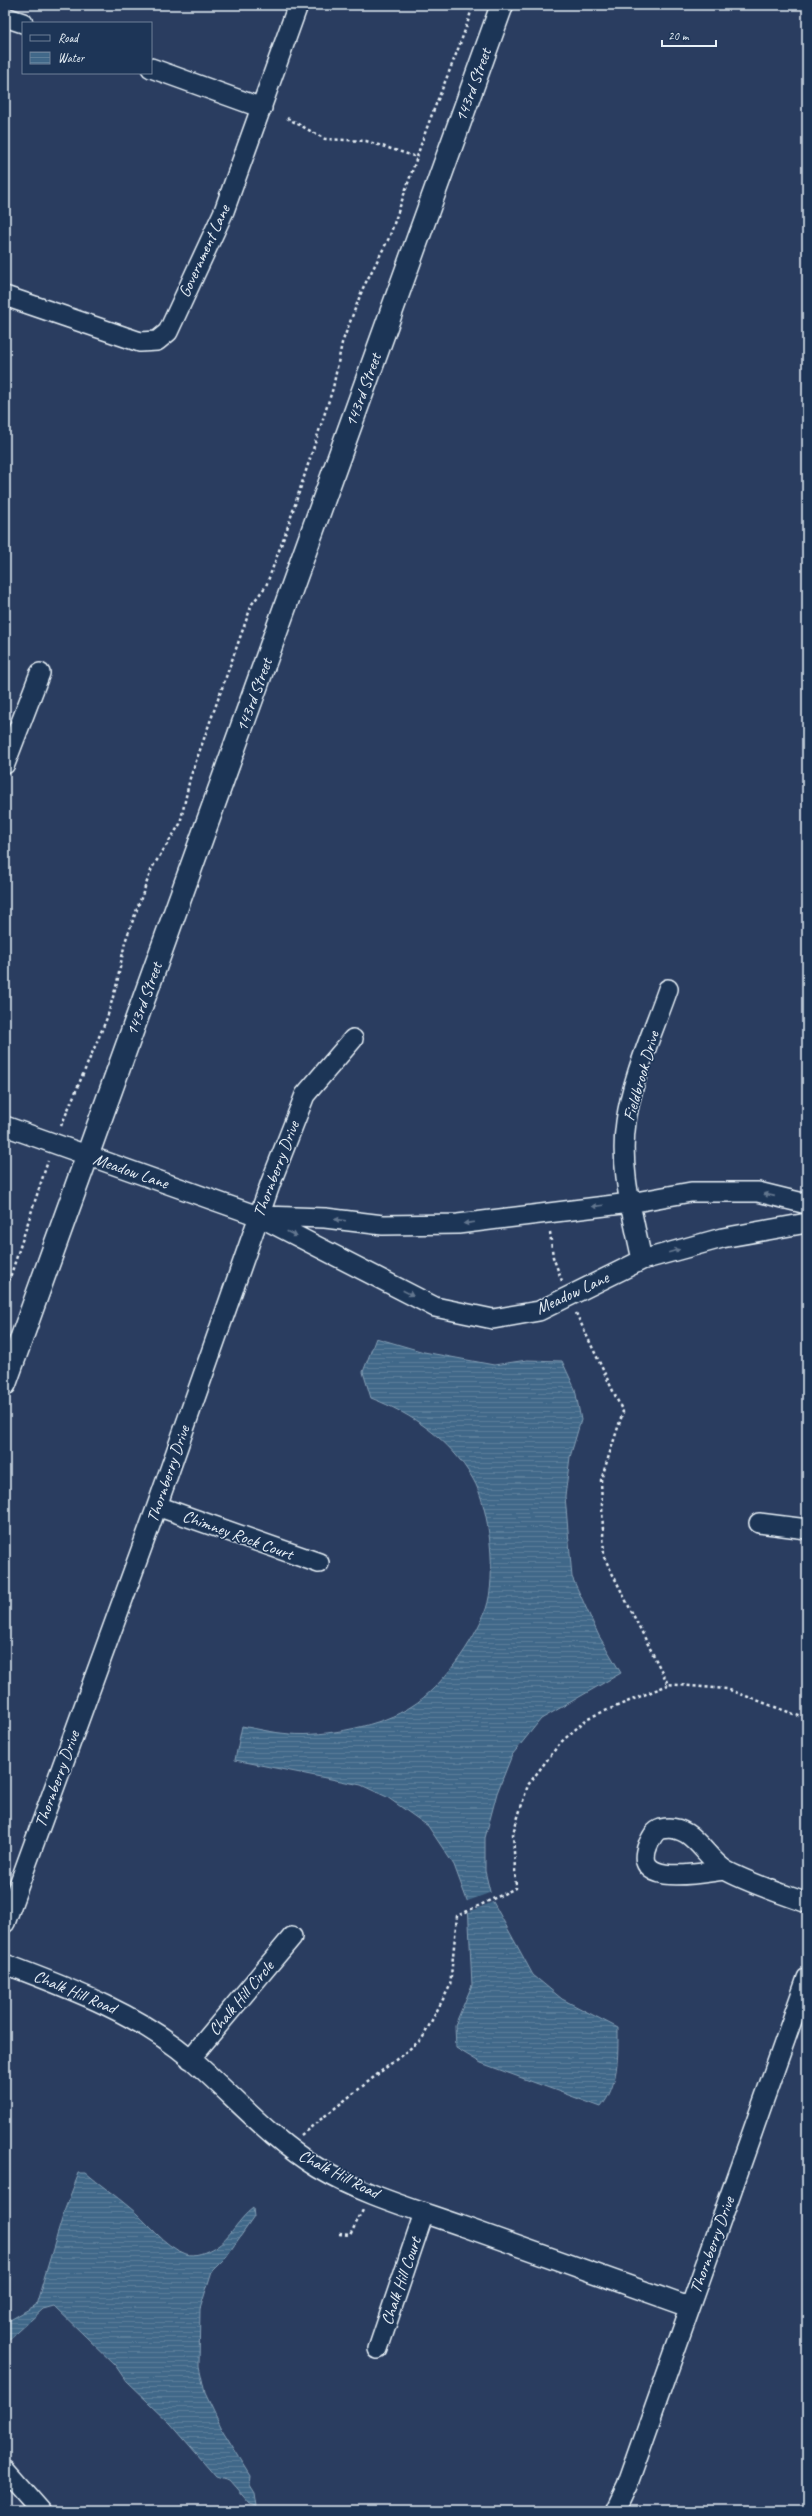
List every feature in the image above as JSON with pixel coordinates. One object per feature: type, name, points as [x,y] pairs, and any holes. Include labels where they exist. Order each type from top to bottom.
[{"type":"street","name":"Government Lane","points":[[5,296],[140,342],[157,341],[168,332],[224,211],[298,5]]},
{"type":"street","name":"143rd Street","points":[[5,1384],[502,5]]},
{"type":"street","points":[[5,17],[22,23]]},
{"type":"street","points":[[152,68],[262,108]]},
{"type":"street","points":[[5,764],[40,672]]},
{"type":"street","name":"Fieldbrook Drive","points":[[642,1260],[630,1203],[624,1155],[626,1122],[635,1085],[668,989]]},
{"type":"street","name":"Thornberry Drive","points":[[5,1923],[157,1506],[258,1216],[305,1095],[353,1039]]},
{"type":"street","name":"Meadow Lane","points":[[5,1126],[258,1216],[435,1307],[493,1319],[539,1311],[642,1260],[722,1238],[807,1223]]},
{"type":"street","name":"Meadow Lane","points":[[258,1216],[325,1218],[383,1225],[458,1224],[630,1203],[691,1192],[758,1192],[807,1204]]},
{"type":"street","name":"Chimney Rock Court","points":[[157,1506],[319,1564]]},
{"type":"street","points":[[760,1522],[807,1529]]},
{"type":"street","points":[[724,1870],[807,1903]]},
{"type":"street","name":"Chalk Hill Circle","points":[[190,2059],[292,1937]]},
{"type":"street","name":"Chalk Hill Road","points":[[5,1964],[74,1989],[131,2016],[190,2059],[257,2123],[286,2147],[319,2169],[350,2184],[424,2213],[689,2307]]},
{"type":"street","name":"Thornberry Drive","points":[[615,2511],[627,2486],[689,2307],[807,1978]]},
{"type":"street","name":"Chalk Hill Court","points":[[378,2349],[424,2213]]},
{"type":"street","points":[[5,2470],[41,2511]]},
{"type":"path","points":[[5,1293],[54,1144],[107,1018],[117,983],[125,942],[152,868],[180,824],[190,778],[252,604],[266,586],[289,522],[333,388],[342,343],[363,288],[389,238],[429,120],[465,33],[473,5]]},
{"type":"path","points":[[287,118],[325,139],[366,141],[417,157]]},
{"type":"path","points":[[548,1213],[553,1257],[568,1297],[623,1412],[601,1480],[604,1557],[668,1684]]},
{"type":"path","points":[[286,2147],[422,2039],[450,1986],[457,1916],[516,1888],[513,1833],[528,1785],[560,1743],[588,1718],[668,1684],[727,1689],[807,1719]]},
{"type":"path","points":[[339,2234],[350,2235],[363,2210]]},
{"type":"water","points":[[376,1338],[424,1352],[494,1365],[527,1360],[562,1361],[575,1389],[581,1420],[570,1457],[565,1496],[572,1577],[599,1636],[621,1673],[541,1719],[512,1755],[497,1793],[485,1838],[485,1871],[492,1900],[533,1975],[562,1999],[618,2028],[617,2060],[614,2080],[607,2098],[601,2107],[481,2063],[456,2048],[455,2025],[472,1985],[468,1903],[454,1865],[428,1826],[387,1797],[361,1785],[235,1760],[242,1726],[272,1732],[320,1734],[353,1729],[385,1719],[412,1706],[435,1687],[456,1663],[474,1635],[486,1609],[491,1579],[490,1543],[484,1507],[479,1492],[464,1465],[441,1440],[415,1420],[386,1404],[371,1398],[363,1372]]},
{"type":"water","points":[[79,2173],[86,2173],[136,2213],[170,2245],[190,2255],[205,2252],[221,2243],[243,2217],[253,2208],[254,2217],[226,2257],[212,2271],[200,2309],[199,2366],[205,2393],[223,2431],[251,2476],[250,2485],[255,2493],[257,2506],[250,2504],[229,2480],[216,2476],[171,2424],[126,2381],[115,2365],[54,2306],[43,2309],[5,2344],[5,2323],[36,2305],[65,2209]]},
{"type":"pier","points":[[492,1892],[495,1901],[467,1913],[465,1902]]}]
